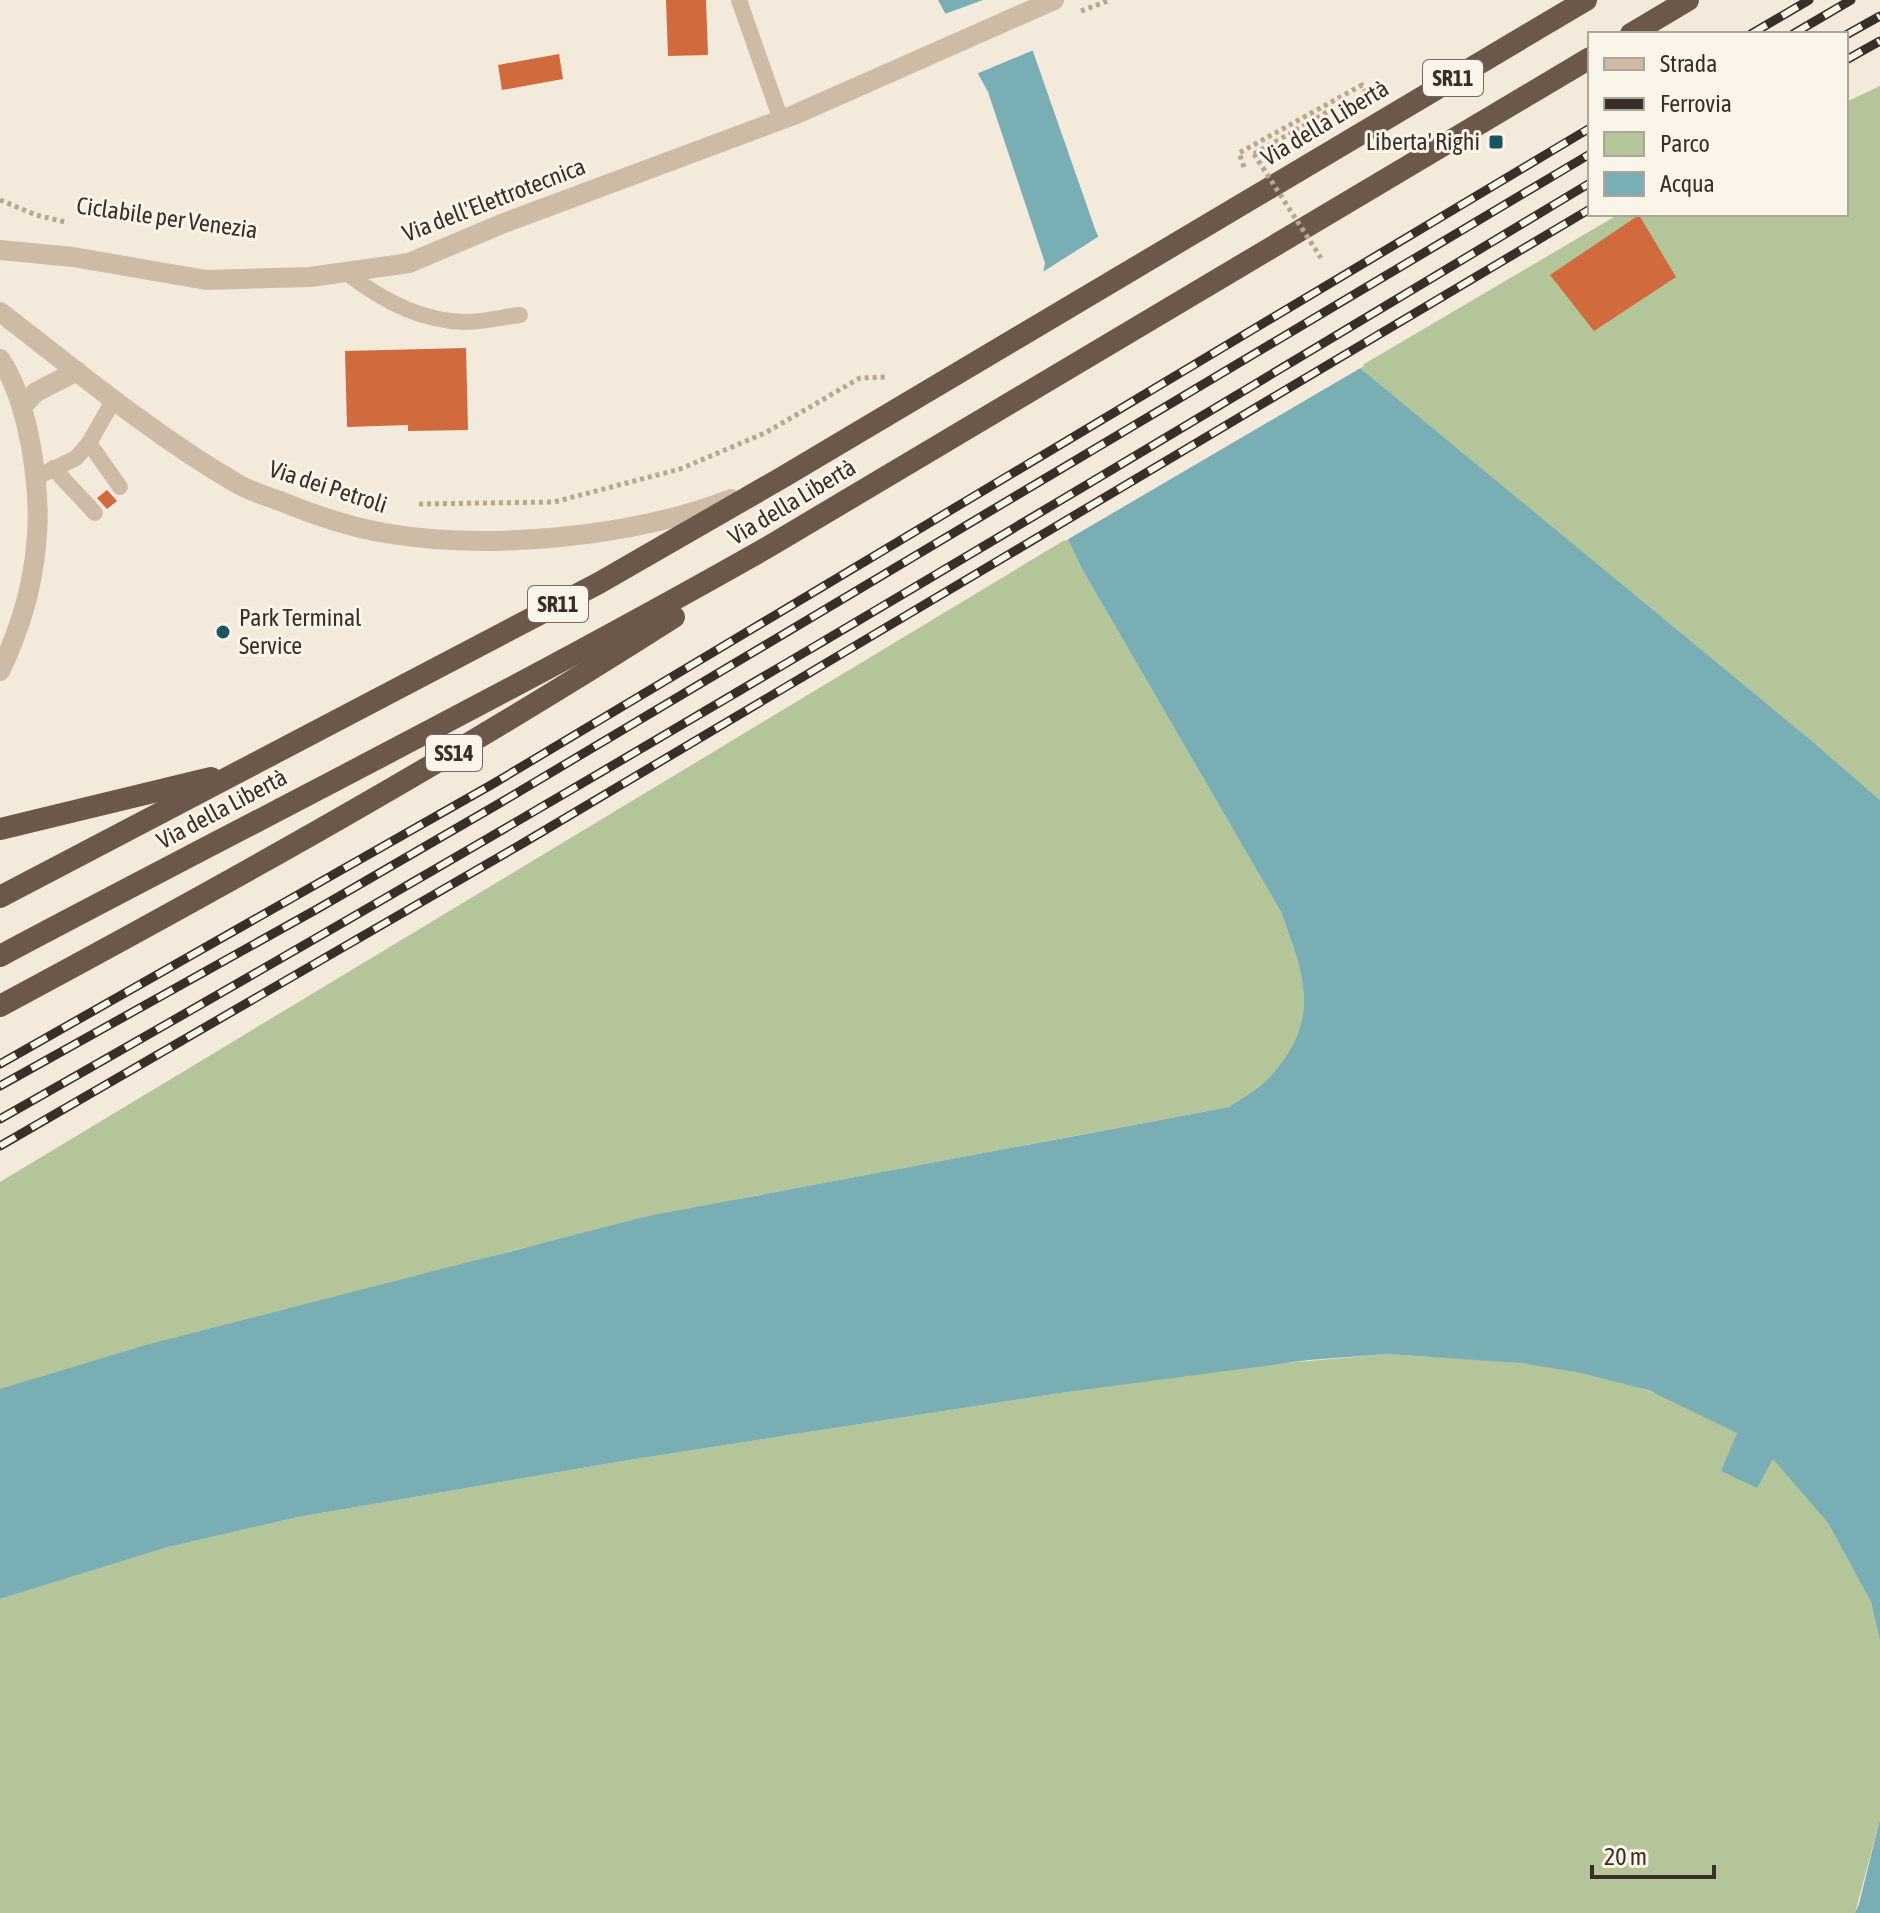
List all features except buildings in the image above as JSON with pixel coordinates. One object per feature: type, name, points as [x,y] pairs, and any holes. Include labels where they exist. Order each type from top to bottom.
[{"type":"highway","name":"Via della Libertà","points":[[0,897],[586,590],[783,477],[1586,0]]},
{"type":"highway","points":[[1634,32],[1688,0]]},
{"type":"highway","name":"Via della Libertà","points":[[0,956],[638,621],[1588,59]]},
{"type":"highway","name":"SS14","points":[[0,1006],[226,885],[500,726],[721,587],[892,473]]},
{"type":"highway","points":[[0,829],[247,769]]},
{"type":"street","name":"Via dell'Elettrotecnica","points":[[0,250],[73,257],[206,280],[347,273],[409,263],[504,223],[781,120],[1054,0]]},
{"type":"street","name":"Via dei Petroli","points":[[0,312],[113,401],[238,484],[315,515],[385,533],[465,540],[603,532],[699,511],[783,477]]},
{"type":"street","points":[[0,359],[22,407],[44,473],[37,544],[27,599],[0,671]]},
{"type":"street","points":[[22,407],[36,392],[77,371]]},
{"type":"lane","points":[[739,0],[781,120]]},
{"type":"lane","points":[[347,273],[373,294],[425,317],[466,322],[520,315]]},
{"type":"lane","points":[[95,513],[44,473],[76,458],[89,443],[113,401]]},
{"type":"lane","points":[[89,443],[120,487]]},
{"type":"path","points":[[1245,169],[1239,153],[1362,85],[1365,91],[1254,154],[1321,258]]},
{"type":"path","name":"Ciclabile per Venezia","points":[[0,200],[36,215],[67,223]]},
{"type":"path","points":[[413,504],[554,502],[666,473],[765,433],[860,378],[896,377]]},
{"type":"green space","points":[[1880,86],[1880,800],[1359,367],[1616,216],[1848,216],[1848,101]]},
{"type":"green space","points":[[1068,538],[1082,569],[1281,912],[1290,936],[1302,978],[1302,1017],[1297,1036],[1286,1057],[1260,1086],[1229,1107],[748,1197],[518,1249],[0,1390],[0,1182]]},
{"type":"green space","points":[[1387,1354],[1554,1367],[1649,1391],[1738,1433],[1721,1471],[1773,1458],[1828,1523],[1871,1602],[1880,1641],[1880,1819],[1855,1913],[0,1913],[0,1599],[168,1547],[298,1517],[629,1460],[1067,1392],[1241,1367]]},
{"type":"water","points":[[938,0],[1015,0],[1107,257],[1359,367],[1880,800],[1880,1641],[1871,1602],[1828,1523],[1773,1459],[1757,1488],[1721,1471],[1737,1433],[1648,1390],[1577,1372],[1520,1363],[1387,1354],[1309,1360],[1067,1392],[629,1460],[298,1517],[168,1547],[0,1599],[0,1389],[146,1345],[648,1216],[1229,1107],[1265,1082],[1286,1057],[1297,1036],[1304,998],[1297,957],[1281,912],[1082,569],[1013,423],[1045,263],[988,92]]},
{"type":"water","points":[[1880,1819],[1880,1913],[1855,1913],[1859,1904]]},
{"type":"pier","points":[[983,0],[1020,0],[1036,49],[974,75],[942,15]]},
{"type":"pier","points":[[1101,235],[1110,254],[1138,272],[1245,281],[1281,296],[1364,366],[1065,541],[1009,423],[1038,275]]},
{"type":"railway","points":[[1754,32],[1809,0]]},
{"type":"railway","points":[[1796,32],[1851,0]]},
{"type":"railway","points":[[1848,34],[1880,16]]},
{"type":"railway","points":[[1848,59],[1880,41]]},
{"type":"railway","points":[[0,1064],[491,785],[1588,129]]},
{"type":"railway","points":[[0,1086],[500,803],[1588,155]]},
{"type":"railway","points":[[0,1119],[599,773],[1588,184]]},
{"type":"railway","points":[[0,1146],[525,842],[1588,210]]},
{"type":"place","name":"Liberta' Righi","points":[[1496,142]]},
{"type":"place","name":"Park Terminal Service","points":[[223,632]]}]
